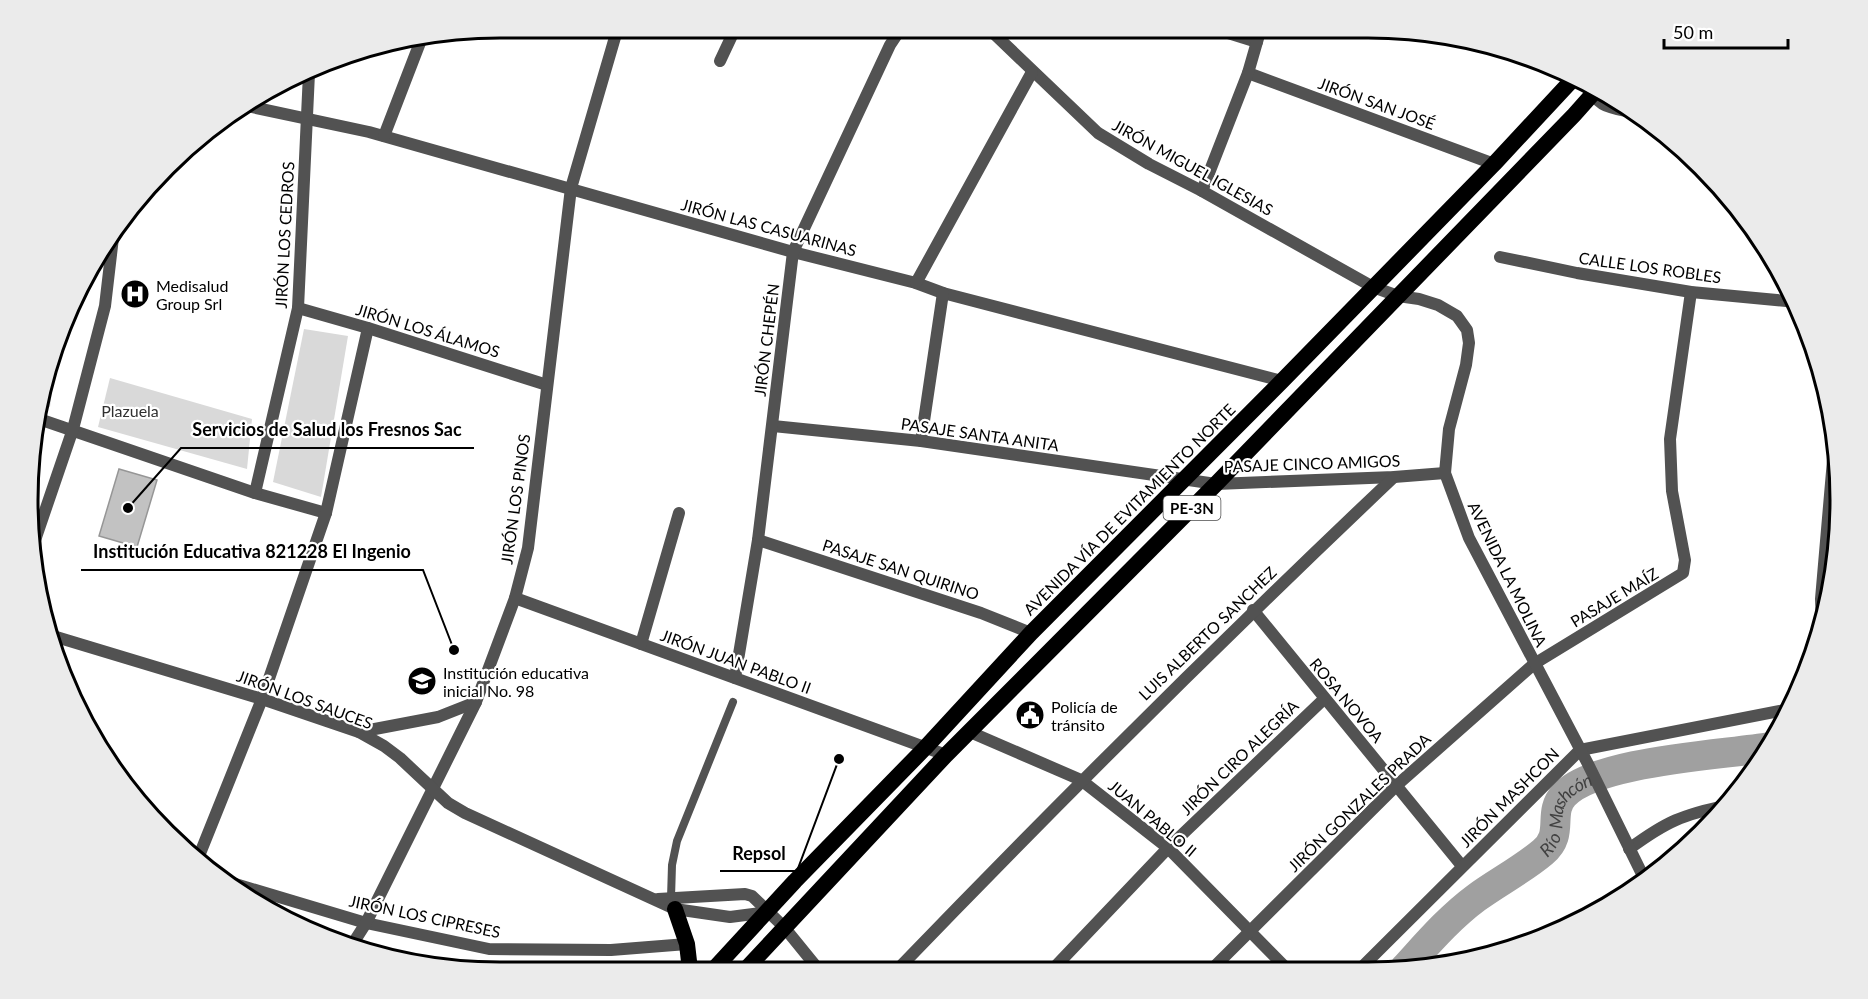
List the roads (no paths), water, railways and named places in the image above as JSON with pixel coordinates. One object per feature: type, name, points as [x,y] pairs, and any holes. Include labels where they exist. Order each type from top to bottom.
[{"type":"highway","name":"AVENIDA VÍA DE EVITAMIENTO NORTE","points":[[721,962],[1031,633],[1282,381],[1494,164],[1569,83]]},
{"type":"highway","name":"PE-3N","points":[[752,962],[946,755],[1216,484],[1398,296],[1588,93]]},
{"type":"highway","points":[[673,904],[687,944],[689,962]]},
{"type":"street","name":"JIRÓN LOS PINOS","points":[[356,939],[476,702],[515,598],[528,548],[571,188],[615,38]]},
{"type":"street","points":[[720,61],[731,38]]},
{"type":"street","name":"JIRÓN CHEPÉN","points":[[735,678],[758,540],[793,252],[895,38]]},
{"type":"street","name":"JIRÓN MIGUEL IGLESIAS","points":[[998,38],[1098,133],[1149,164],[1202,191],[1373,287]]},
{"type":"street","points":[[1244,38],[1257,42]]},
{"type":"street","points":[[1202,191],[1248,73],[1258,38]]},
{"type":"street","points":[[384,136],[419,44]]},
{"type":"street","points":[[916,283],[1032,72]]},
{"type":"street","name":"JIRÓN SAN JOSÉ","points":[[1248,73],[1494,164]]},
{"type":"street","name":"JIRÓN LOS CEDROS","points":[[255,493],[298,308],[309,79]]},
{"type":"street","points":[[1598,98],[1602,105],[1613,108]]},
{"type":"street","name":"JIRÓN LAS CASUARINAS","points":[[255,108],[384,136],[793,252],[916,283],[943,293],[1282,381]]},
{"type":"street","points":[[38,531],[73,429],[105,306],[112,248]]},
{"type":"street","name":"CALLE LOS ROBLES","points":[[1500,257],[1577,273],[1691,292],[1786,301]]},
{"type":"street","name":"AVENIDA LA MOLINA","points":[[1373,287],[1398,296],[1438,305],[1457,316],[1467,330],[1466,365],[1449,429],[1445,473],[1469,538],[1588,764],[1641,872]]},
{"type":"street","name":"PASAJE MAÍZ","points":[[1534,664],[1683,573],[1685,560],[1672,490],[1670,439],[1691,292]]},
{"type":"street","points":[[921,441],[943,293]]},
{"type":"street","name":"JIRÓN LOS ÁLAMOS","points":[[298,308],[368,327],[547,385]]},
{"type":"street","points":[[201,852],[262,699],[326,513],[368,327]]},
{"type":"street","points":[[44,420],[255,493],[326,513]]},
{"type":"street","name":"PASAJE SANTA ANITA","points":[[773,426],[921,441],[1181,480]]},
{"type":"street","name":"PASAJE CINCO AMIGOS","points":[[1181,480],[1216,484],[1445,473]]},
{"type":"street","name":"LUIS ALBERTO SANCHEZ","points":[[905,962],[1081,780],[1253,610],[1394,477]]},
{"type":"street","points":[[1822,591],[1830,496]]},
{"type":"street","points":[[641,644],[680,513]]},
{"type":"street","name":"PASAJE SAN QUIRINO","points":[[758,540],[981,613],[1031,633]]},
{"type":"street","name":"JIRÓN JUAN PABLO II","points":[[515,598],[946,755]]},
{"type":"street","name":"ROSA NOVOA","points":[[1253,610],[1462,866]]},
{"type":"street","name":"JIRÓN LOS SAUCES","points":[[59,638],[262,699],[359,732],[400,758],[431,789],[465,813],[654,900],[730,917],[769,912]]},
{"type":"street","name":"JIRÓN GONZALES PRADA","points":[[1219,962],[1397,785],[1534,664]]},
{"type":"street","name":"JIRÓN CIRO ALEGRÍA","points":[[1060,962],[1168,848],[1324,699]]},
{"type":"street","points":[[359,732],[438,717],[476,702]]},
{"type":"street","name":"JIRÓN MASHCON","points":[[1368,962],[1580,750],[1779,711]]},
{"type":"street","name":"JUAN PABLO II","points":[[970,732],[1081,780],[1168,848],[1280,962]]},
{"type":"street","points":[[1629,849],[1674,820],[1712,808]]},
{"type":"street","name":"JIRÓN LOS CIPRESES","points":[[250,888],[366,923],[489,949],[611,950],[687,944]]},
{"type":"street","name":"JIRÓN LOS SAUCES","points":[[673,904],[745,894],[752,896],[769,912]]},
{"type":"street","points":[[769,912],[812,962]]},
{"type":"lane","points":[[673,904],[672,865],[677,841],[734,702]]},
{"type":"waterway","name":"Río Mashcón","points":[[1413,960],[1466,906],[1527,864],[1550,845],[1555,831],[1559,802],[1564,795],[1580,784],[1603,774],[1630,767],[1758,749]]},
{"type":"place","name":"Medisalud Group Srl","points":[[135,294]]},
{"type":"place","name":"Servicios de Salud los Fresnos Sac","points":[[128,508]]},
{"type":"place","name":"Institución Educativa 821228 El Ingenio","points":[[454,650]]},
{"type":"place","name":"Institución educativa inicial No. 98","points":[[422,681]]},
{"type":"place","name":"Policía de tránsito","points":[[1030,715]]},
{"type":"place","name":"Repsol","points":[[839,759]]},
{"type":"park label","name":"Plazuela","points":[[130,410]]}]
